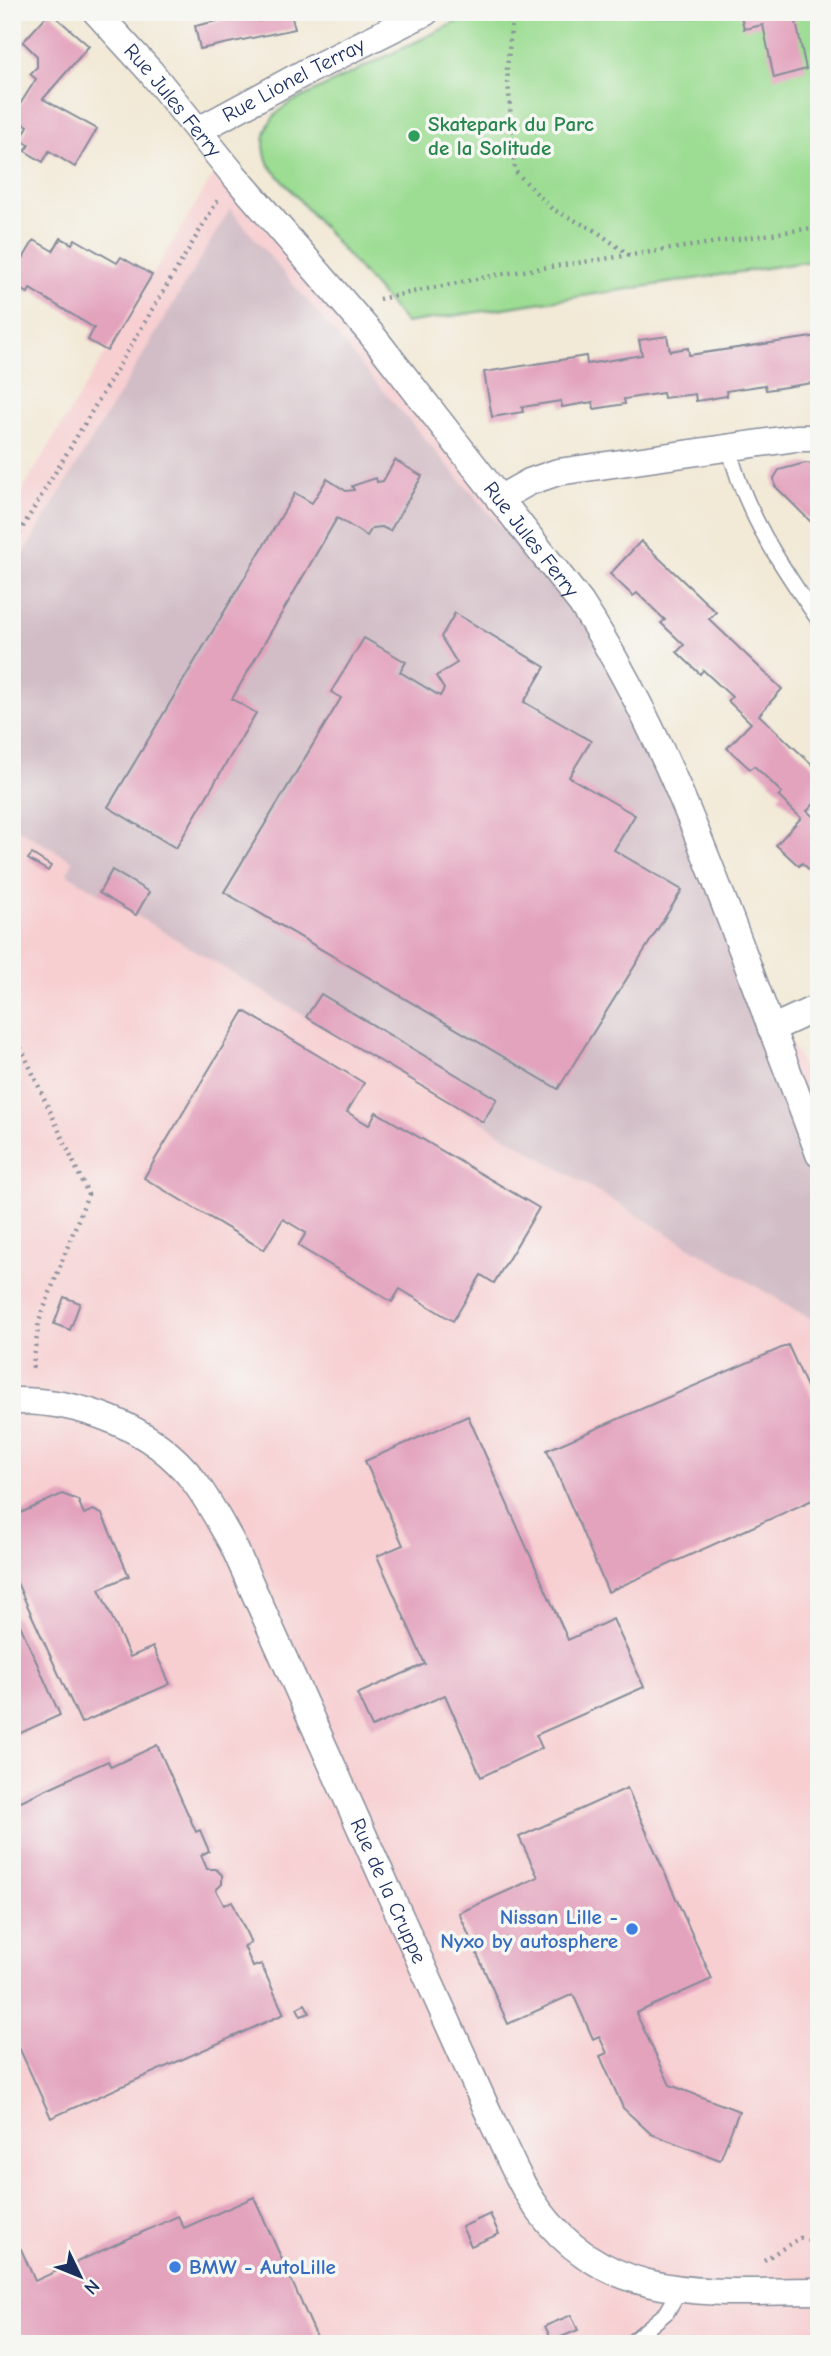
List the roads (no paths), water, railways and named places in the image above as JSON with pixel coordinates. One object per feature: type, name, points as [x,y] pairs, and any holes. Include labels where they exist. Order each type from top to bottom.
[{"type":"street","name":"Rue Jules Ferry","points":[[96,12],[353,312],[581,603],[632,688],[690,815],[819,1154]]},
{"type":"street","name":"Rue Lionel Terray","points":[[199,130],[303,72],[426,12]]},
{"type":"street","points":[[499,499],[529,482],[558,472],[729,447],[819,438]]},
{"type":"street","points":[[771,1029],[819,1007]]},
{"type":"street","name":"Rue de la Cruppe","points":[[20,1400],[75,1408],[119,1423],[162,1449],[193,1479],[233,1545],[453,2037],[530,2196],[560,2234],[591,2259],[638,2280],[678,2291],[819,2291]]},
{"type":"lane","points":[[729,447],[735,474],[783,568],[819,621]]},
{"type":"lane","points":[[634,2343],[667,2312],[678,2291]]},
{"type":"place","name":"Skatepark du Parc de la Solitude","points":[[414,136]]},
{"type":"place","name":"Nissan Lille - Nyxo by autosphere","points":[[632,1929]]},
{"type":"place","name":"BMW - AutoLille","points":[[175,2267]]}]
